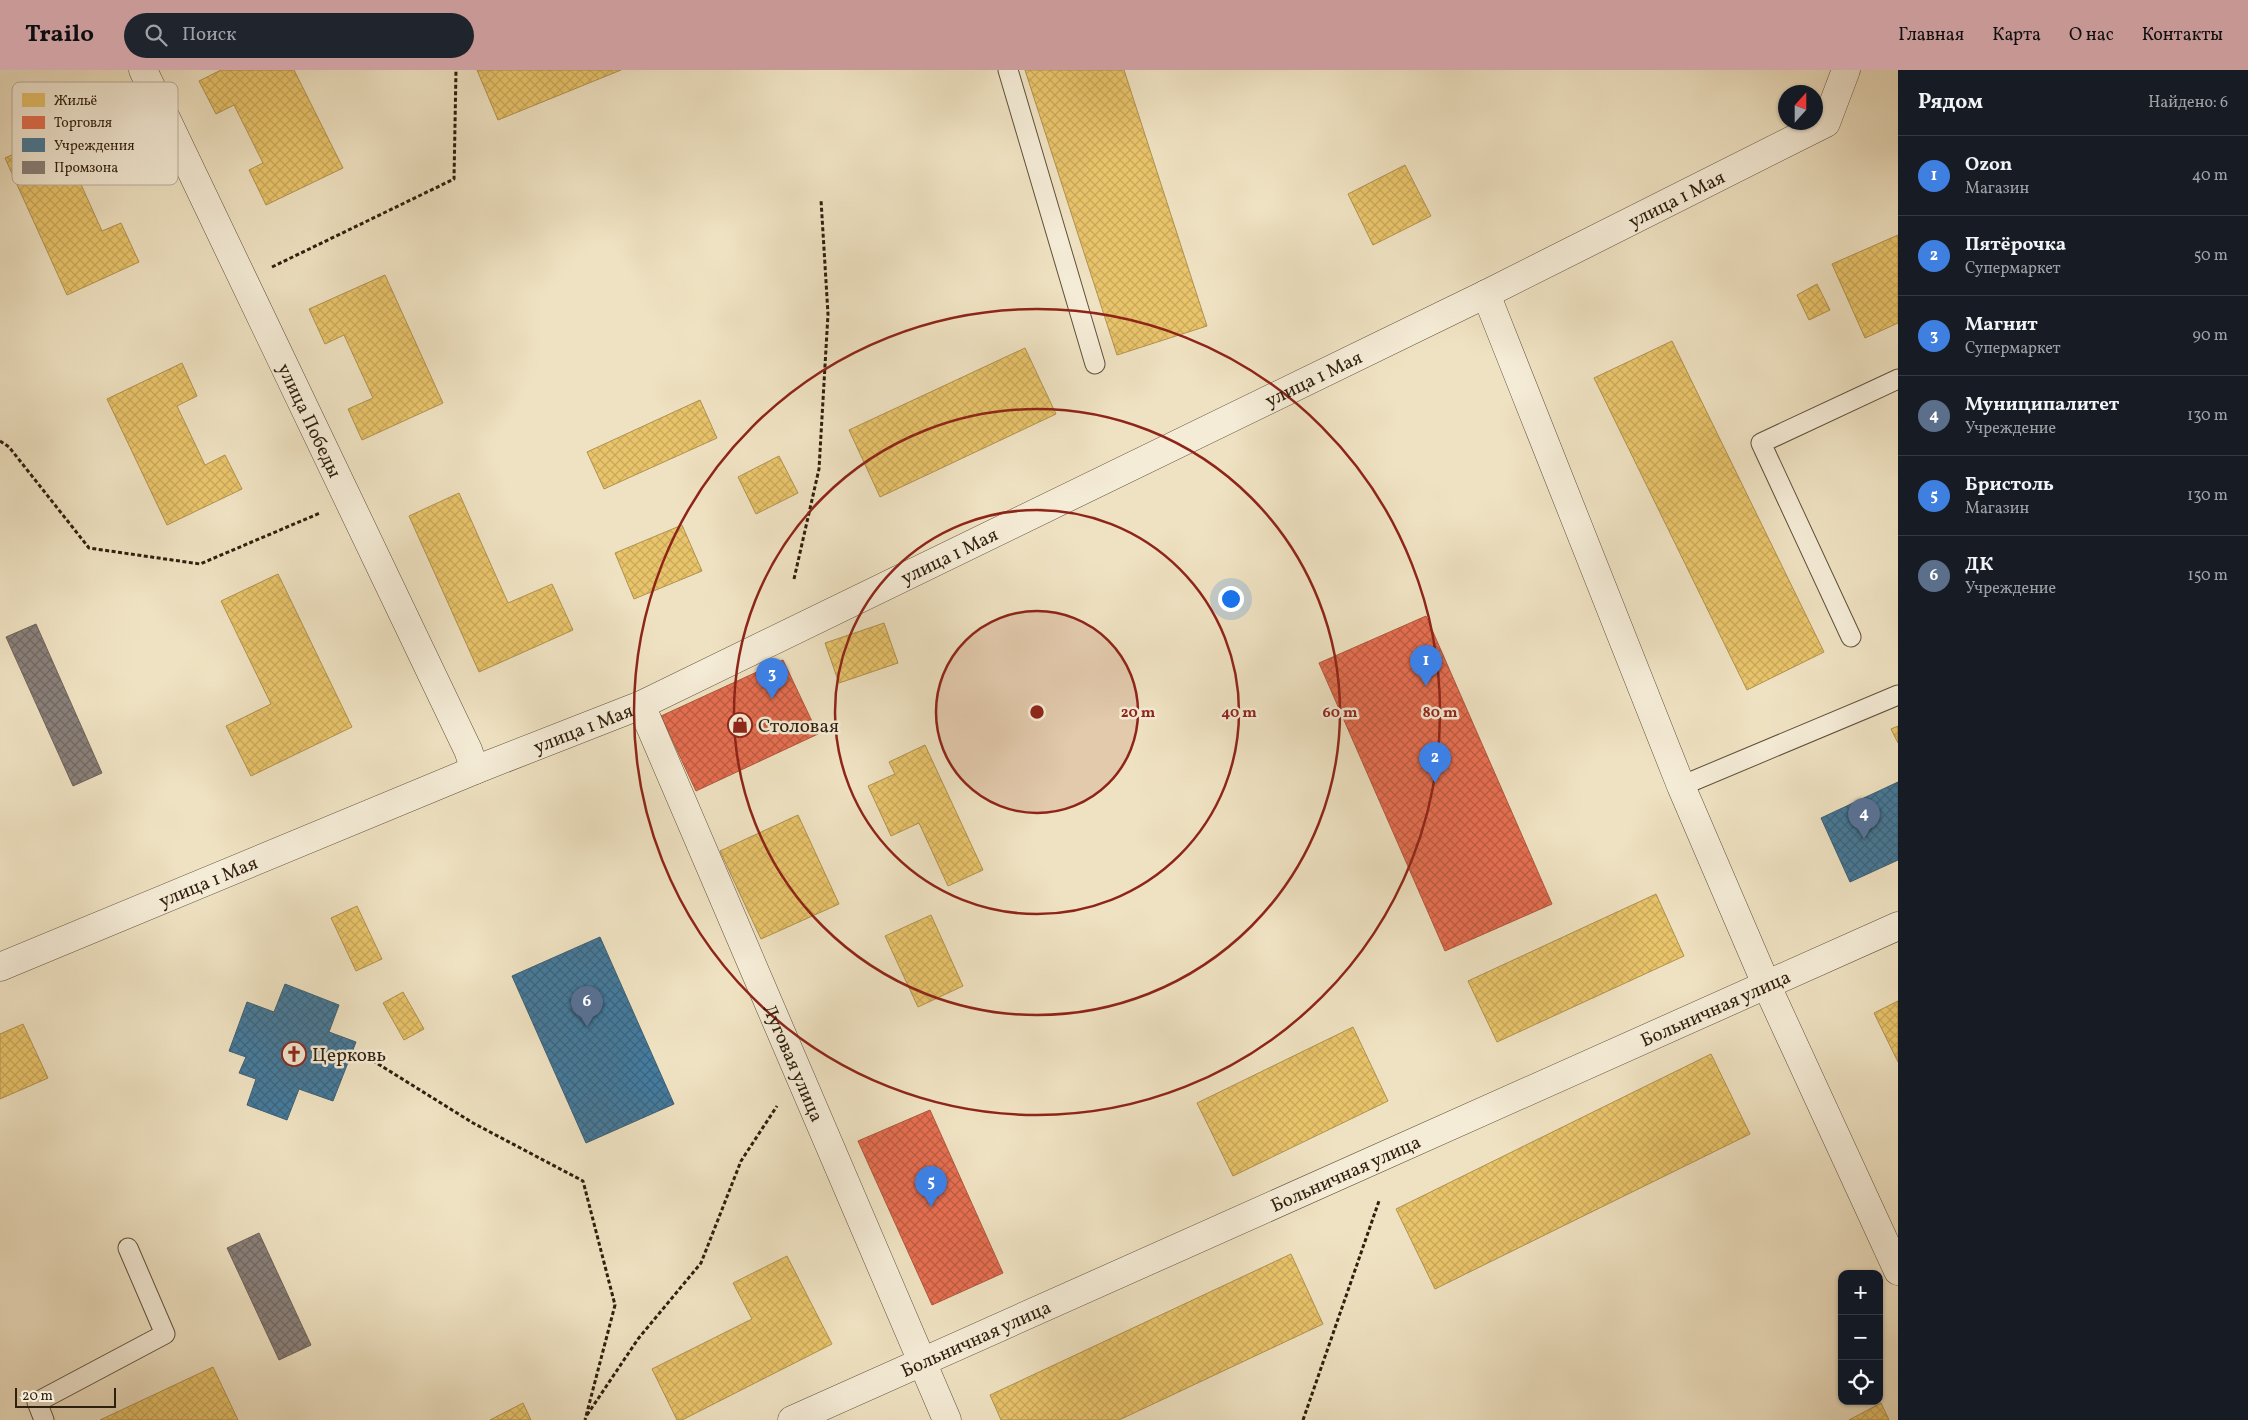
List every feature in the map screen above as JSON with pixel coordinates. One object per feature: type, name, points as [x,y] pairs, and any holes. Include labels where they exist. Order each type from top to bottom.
[{"type":"street","name":"улица Победы","points":[[143,70],[149,82]]},
{"type":"street","name":"улица 1 Мая","points":[[0,967],[476,770],[641,705],[1486,294],[1826,123],[1846,70]]},
{"type":"street","name":"улица Победы","points":[[178,143],[476,770]]},
{"type":"street","points":[[1486,294],[1682,786],[1766,984],[1898,1271]]},
{"type":"street","name":"Луговая улица","points":[[641,705],[947,1420]]},
{"type":"street","name":"Больничная улица","points":[[792,1420],[1898,926]]},
{"type":"lane","points":[[1008,70],[1095,364]]},
{"type":"lane","points":[[1851,637],[1761,443],[1898,379]]},
{"type":"lane","points":[[1682,786],[1898,695]]},
{"type":"lane","points":[[44,1420],[37,1402],[165,1334],[128,1248]]},
{"type":"path","points":[[244,281],[454,179],[456,70]]},
{"type":"path","points":[[794,579],[819,469],[828,314],[820,200]]},
{"type":"path","points":[[0,441],[9,447],[89,548],[200,564],[328,509]]},
{"type":"path","points":[[367,1057],[473,1124],[583,1181],[615,1306],[585,1419]]},
{"type":"path","points":[[585,1419],[638,1339],[701,1263],[740,1161],[782,1099]]},
{"type":"path","points":[[1303,1420],[1379,1201]]},
{"type":"building: Жильё","points":[[221,70],[294,70],[343,168],[266,205],[249,170],[263,163],[234,105],[216,114],[199,81]]},
{"type":"building: Жильё","points":[[477,70],[621,70],[498,120]]},
{"type":"building: Жильё","points":[[1025,70],[1124,70],[1207,326],[1117,355]]},
{"type":"building: Жильё","points":[[12,155],[12,173],[5,158]]},
{"type":"building: Жильё","points":[[1405,165],[1431,216],[1373,245],[1348,194]]},
{"type":"building: Жильё","points":[[17,185],[81,185],[102,231],[121,223],[139,262],[67,295]]},
{"type":"building: Жильё","points":[[1898,235],[1898,323],[1865,338],[1832,264]]},
{"type":"building: Жильё","points":[[385,275],[443,403],[362,440],[348,409],[373,398],[344,335],[325,344],[309,309]]},
{"type":"building: Жильё","points":[[1817,284],[1830,310],[1809,320],[1797,295]]},
{"type":"building: Жильё","points":[[1672,341],[1824,652],[1747,690],[1594,378]]},
{"type":"building: Жильё","points":[[1025,348],[1056,414],[880,497],[849,430]]},
{"type":"building: Жильё","points":[[182,363],[197,396],[177,406],[205,465],[225,455],[242,489],[167,525],[107,399]]},
{"type":"building: Жильё","points":[[700,400],[717,438],[604,489],[587,452]]},
{"type":"building: Жильё","points":[[779,456],[798,493],[756,514],[738,477]]},
{"type":"building: Жильё","points":[[459,493],[508,603],[552,584],[573,630],[479,672],[409,516]]},
{"type":"building: Жильё","points":[[682,525],[702,571],[634,599],[615,553]]},
{"type":"building: Жильё","points":[[278,574],[352,727],[251,776],[226,726],[271,704],[221,601]]},
{"type":"building: Жильё","points":[[884,623],[898,663],[839,683],[825,643]]},
{"type":"building: Жильё","points":[[1898,726],[1898,743],[1891,729]]},
{"type":"building: Жильё","points":[[925,745],[983,870],[948,886],[919,823],[891,836],[868,786],[895,774],[889,762]]},
{"type":"building: Жильё","points":[[798,815],[839,904],[761,939],[720,851]]},
{"type":"building: Жильё","points":[[1656,894],[1684,956],[1497,1042],[1468,981]]},
{"type":"building: Жильё","points":[[357,906],[382,959],[356,971],[331,918]]},
{"type":"building: Жильё","points":[[931,915],[963,986],[918,1007],[885,936]]},
{"type":"building: Жильё","points":[[403,992],[424,1029],[404,1040],[383,1003]]},
{"type":"building: Жильё","points":[[1898,1001],[1898,1062],[1874,1013]]},
{"type":"building: Жильё","points":[[23,1024],[48,1078],[0,1099],[0,1034]]},
{"type":"building: Жильё","points":[[1353,1027],[1388,1101],[1233,1176],[1197,1103]]},
{"type":"building: Жильё","points":[[1711,1054],[1750,1134],[1435,1289],[1396,1209]]},
{"type":"building: Жильё","points":[[1291,1254],[1323,1324],[1119,1420],[1001,1420],[990,1395]]},
{"type":"building: Жильё","points":[[787,1256],[832,1344],[682,1420],[677,1420],[652,1369],[752,1319],[733,1283]]},
{"type":"building: Жильё","points":[[213,1367],[238,1420],[100,1420]]},
{"type":"building: Жильё","points":[[523,1403],[531,1420],[490,1420]]},
{"type":"building: Жильё","points":[[1877,1405],[1882,1405],[1889,1420],[1849,1420]]},
{"type":"building: Торговля","points":[[1426,616],[1552,904],[1445,951],[1319,663]]},
{"type":"building: Торговля","name":"Столовая","points":[[783,660],[818,734],[696,791],[661,716]]},
{"type":"building: Торговля","points":[[930,1110],[1003,1273],[932,1305],[858,1141]]},
{"type":"building: Учреждения","points":[[1898,782],[1898,860],[1850,882],[1821,818]]},
{"type":"building: Учреждения","points":[[600,937],[674,1104],[586,1143],[512,976]]},
{"type":"building: Учреждения","name":"Церковь","points":[[285,984],[339,1005],[329,1032],[356,1042],[333,1101],[299,1089],[287,1120],[247,1105],[256,1079],[239,1073],[246,1057],[229,1051],[247,1002],[274,1012]]},
{"type":"building: Промзона","points":[[36,624],[102,773],[73,786],[6,637]]},
{"type":"building: Промзона","points":[[259,1233],[311,1345],[279,1360],[227,1248]]},
{"type":"place","name":"Ozon","points":[[1426,686]]},
{"type":"place","name":"Магнит","points":[[772,699]]},
{"type":"place","name":"Столовая","points":[[740,725]]},
{"type":"place","name":"Пятёрочка","points":[[1435,783]]},
{"type":"place","name":"Муниципалитет","points":[[1864,839]]},
{"type":"place","name":"ДК","points":[[587,1027]]},
{"type":"place","name":"Церковь","points":[[294,1054]]},
{"type":"place","name":"Бристоль","points":[[931,1207]]}]
